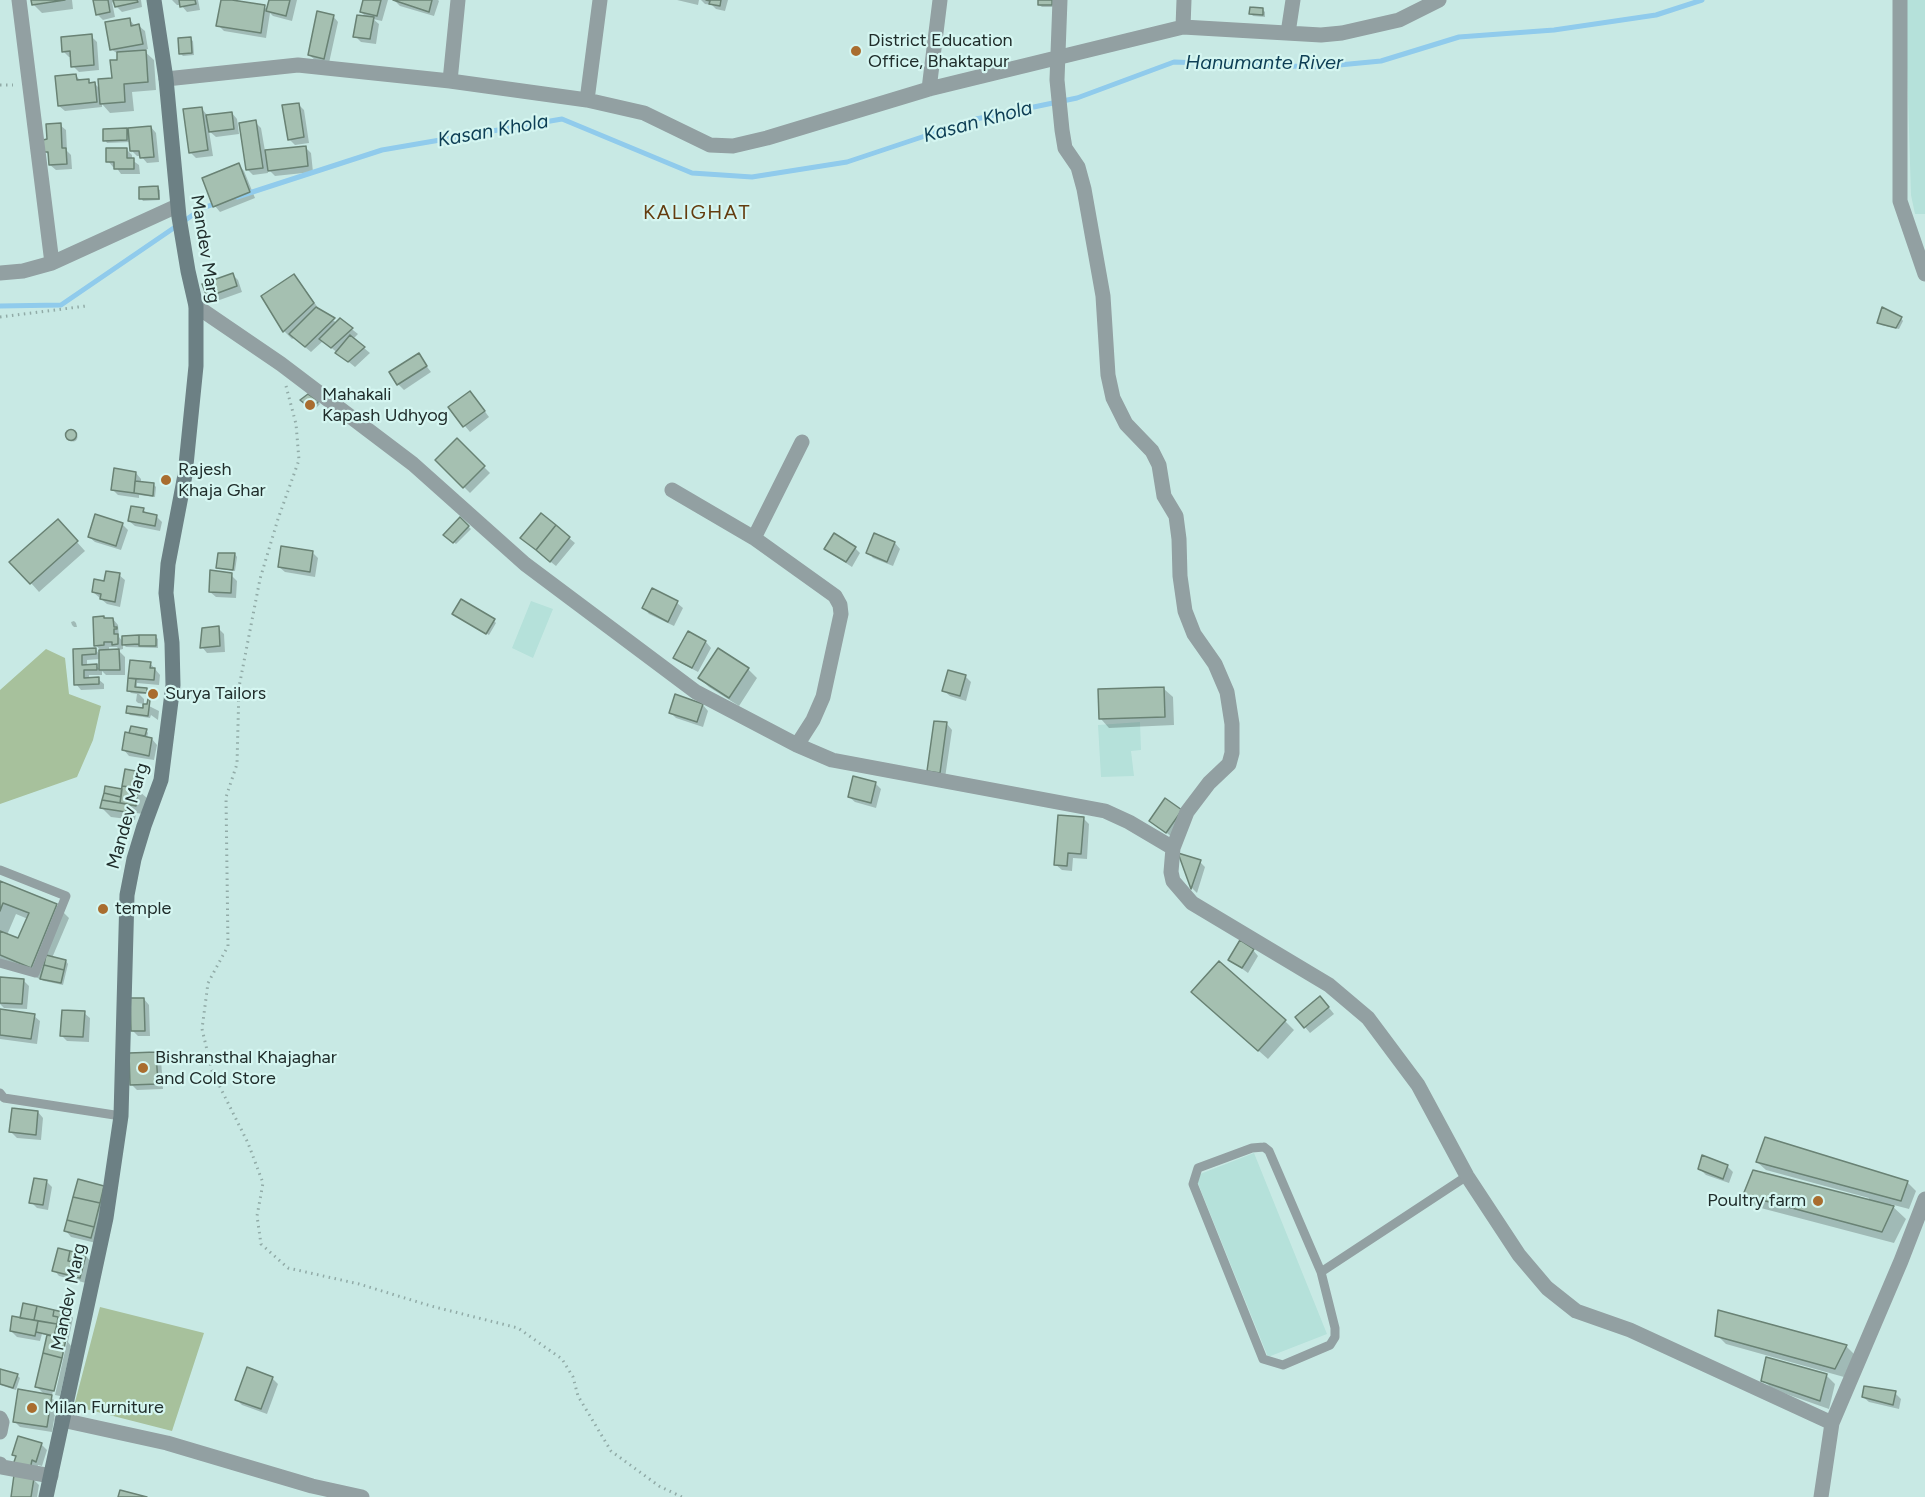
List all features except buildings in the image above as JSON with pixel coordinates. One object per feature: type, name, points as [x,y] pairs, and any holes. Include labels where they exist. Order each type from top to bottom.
[{"type":"main road","name":"Mandev Marg","points":[[46,1497],[106,1218],[121,1116],[127,895],[140,837],[161,780],[170,715],[173,675],[166,593],[168,564],[185,475],[196,366],[196,306],[178,211],[166,79],[154,0]]},
{"type":"street","points":[[19,0],[52,263]]},
{"type":"street","points":[[450,81],[458,0]]},
{"type":"street","points":[[587,100],[600,0]]},
{"type":"street","points":[[929,89],[940,0]]},
{"type":"street","points":[[1060,0],[1057,80],[1059,109],[1065,148],[1078,167],[1084,189],[1103,296],[1108,375],[1113,398],[1126,424],[1152,450],[1160,465],[1164,496],[1176,516],[1185,611],[1194,634],[1215,664],[1227,692],[1232,724],[1232,753],[1229,764],[1209,783],[1187,812],[1173,848],[1171,872],[1173,881],[1192,903],[1329,985],[1368,1018],[1418,1085],[1467,1176],[1519,1255],[1546,1288],[1576,1311],[1630,1330],[1832,1423]]},
{"type":"street","points":[[1183,27],[1184,0]]},
{"type":"street","points":[[1288,33],[1293,0]]},
{"type":"street","points":[[166,79],[298,65],[450,81],[587,100],[644,113],[710,145],[733,146],[767,138],[929,89],[1183,27],[1321,35],[1342,33],[1399,20],[1439,0]]},
{"type":"street","points":[[1900,0],[1900,201],[1925,274]]},
{"type":"street","points":[[0,273],[23,271],[52,263],[178,211]]},
{"type":"street","points":[[196,306],[281,364],[413,464],[525,564],[696,692],[797,745],[832,760],[1105,811],[1129,822],[1173,848]]},
{"type":"street","points":[[754,538],[802,442]]},
{"type":"street","points":[[672,490],[754,538],[835,596],[840,605],[841,614],[823,697],[813,720],[797,745]]},
{"type":"street","points":[[1821,1497],[1832,1423],[1925,1199]]},
{"type":"street","points":[[0,1418],[2,1422],[0,1432]]},
{"type":"street","points":[[62,1420],[167,1443],[312,1486],[362,1497]]},
{"type":"street","points":[[0,1464],[2,1467],[51,1476]]},
{"type":"lane","points":[[0,870],[66,896],[35,973],[0,963]]},
{"type":"lane","points":[[0,1093],[4,1098],[121,1116]]},
{"type":"lane","points":[[1264,1147],[1269,1151],[1320,1272],[1335,1328],[1335,1337],[1330,1345],[1283,1365],[1263,1359],[1193,1184],[1198,1168],[1252,1148],[1264,1147]]},
{"type":"lane","points":[[1320,1272],[1467,1176]]},
{"type":"path","points":[[0,317],[87,306]]},
{"type":"path","points":[[281,364],[296,424],[299,460],[260,579],[239,687],[237,764],[226,797],[228,946],[208,983],[202,1029],[212,1071],[248,1143],[264,1183],[257,1216],[261,1244],[288,1268],[359,1284],[431,1306],[518,1328],[562,1359],[573,1377],[578,1396],[611,1451],[659,1486],[682,1497]]},
{"type":"shaded area","points":[[1905,0],[1925,0],[1925,214],[1915,214],[1911,195]]},
{"type":"shaded area","points":[[531,601],[553,609],[533,658],[512,648]]},
{"type":"shaded area","points":[[46,649],[65,658],[69,694],[101,706],[93,740],[77,777],[0,804],[0,690]]},
{"type":"shaded area","points":[[1140,722],[1141,750],[1131,751],[1134,776],[1101,777],[1098,725]]},
{"type":"shaded area","points":[[1254,1153],[1327,1334],[1268,1357],[1195,1176]]},
{"type":"shaded area","points":[[100,1307],[204,1333],[172,1431],[74,1406]]},
{"type":"waterway","name":"Kasan Khola","points":[[237,197],[382,150],[562,119],[692,173],[752,177],[847,162],[976,119],[1077,98],[1174,62],[1318,67],[1381,61],[1459,37],[1554,30],[1656,15],[1702,0]]},
{"type":"waterway","name":"Kasan Khola","points":[[0,306],[61,305],[203,208],[217,203]]},
{"type":"place","name":"District Education Office, Bhaktapur","points":[[856,51]]},
{"type":"place","name":"Mahakali Kapash Udhyog","points":[[310,405]]},
{"type":"place","name":"Rajesh Khaja Ghar","points":[[166,480]]},
{"type":"place","name":"Surya Tailors","points":[[153,694]]},
{"type":"place","name":"temple","points":[[103,909]]},
{"type":"place","name":"Bishransthal Khajaghar and Cold Store","points":[[143,1068]]},
{"type":"place","name":"Poultry farm","points":[[1818,1201]]},
{"type":"place","name":"Milan Furniture","points":[[32,1408]]},
{"type":"district","name":"KALIGHAT","points":[[697,213]]},
{"type":"water label","name":"Hanumante River","points":[[1264,63]]}]
